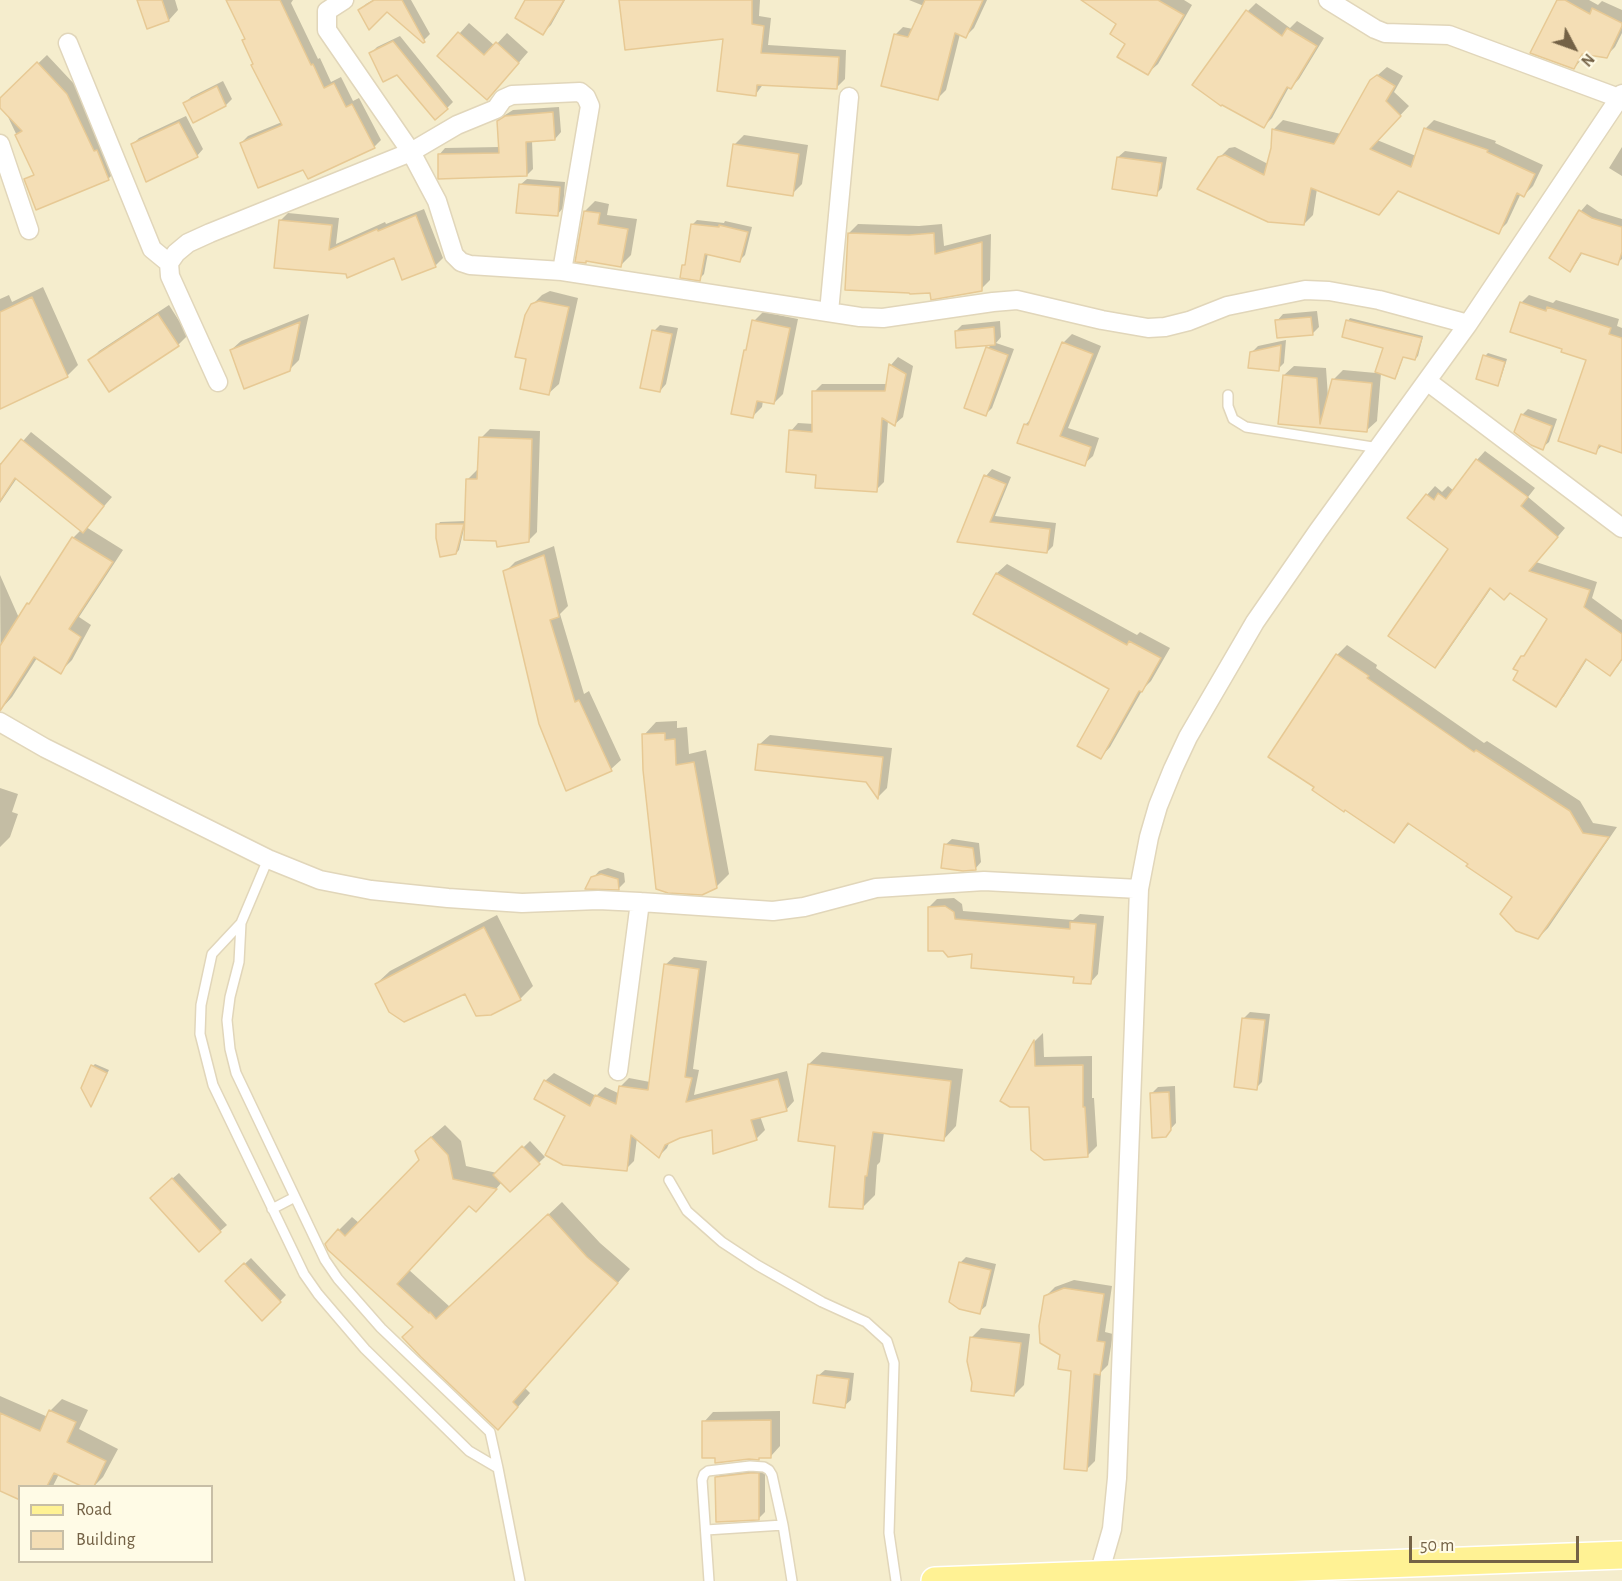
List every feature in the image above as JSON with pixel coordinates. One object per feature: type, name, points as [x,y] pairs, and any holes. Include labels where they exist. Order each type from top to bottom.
[{"type":"main road","points":[[935,1581],[1098,1578],[1622,1555]]},
{"type":"street","points":[[344,0],[327,11],[327,30],[411,152],[437,201],[454,255],[461,262],[470,265],[562,271],[860,317],[883,318],[1017,300],[1102,320],[1148,328],[1165,327],[1189,321],[1227,306],[1305,290],[1329,291],[1379,300],[1468,324]]},
{"type":"street","points":[[1098,1578],[1112,1529],[1117,1478],[1139,889],[1149,837],[1158,806],[1188,737],[1255,622],[1468,324],[1621,96],[1449,34],[1385,33],[1328,0]]},
{"type":"street","points":[[68,43],[152,249],[169,262]]},
{"type":"street","points":[[218,382],[170,276],[169,262],[176,252],[188,243],[210,233],[411,152],[457,125],[495,109],[503,99],[512,95],[580,92],[586,97],[590,106],[562,271]]},
{"type":"street","points":[[829,312],[849,97]]},
{"type":"street","points":[[0,144],[29,230]]},
{"type":"street","points":[[1427,381],[1622,528]]},
{"type":"street","points":[[0,722],[45,748],[268,859],[320,880],[371,890],[522,903],[598,900],[773,911],[804,907],[876,888],[984,881],[1139,889]]},
{"type":"street","points":[[618,1071],[640,902]]},
{"type":"lane","points":[[1228,395],[1228,406],[1233,419],[1245,428],[1378,448]]},
{"type":"lane","points":[[268,859],[241,922],[212,954],[201,1005],[200,1034],[213,1086],[304,1274],[318,1294],[365,1349],[469,1451],[498,1468]]},
{"type":"lane","points":[[241,922],[239,962],[227,1020],[230,1049],[236,1073],[326,1260],[339,1279],[381,1328],[490,1432],[520,1581]]},
{"type":"lane","points":[[669,1179],[687,1211],[722,1242],[822,1302],[866,1322],[887,1341],[894,1363],[889,1533],[896,1581]]},
{"type":"lane","points":[[272,1209],[295,1197]]},
{"type":"lane","points":[[709,1581],[702,1480],[704,1474],[708,1471],[750,1466],[764,1467],[772,1475],[792,1581]]},
{"type":"lane","points":[[706,1530],[783,1525]]},
{"type":"shaded area","points":[[0,0],[1622,0],[1622,1581],[0,1581]]},
{"type":"building","points":[[137,0],[162,0],[169,21],[147,29]]},
{"type":"building","points":[[226,0],[280,0],[324,88],[334,83],[346,107],[352,104],[375,148],[308,179],[303,170],[258,188],[240,143],[282,125],[251,65],[253,64],[242,40],[245,39]]},
{"type":"building","points":[[374,0],[402,0],[425,42],[423,43],[387,12],[369,30],[358,10]]},
{"type":"building","points":[[525,0],[564,0],[543,35],[515,18]]},
{"type":"building","points":[[619,0],[752,0],[752,24],[764,26],[761,53],[839,57],[837,89],[757,85],[756,96],[717,91],[723,39],[625,50]]},
{"type":"building","points":[[925,0],[983,0],[966,38],[955,33],[938,100],[881,86],[894,34],[908,37]]},
{"type":"building","points":[[1081,0],[1158,0],[1184,15],[1148,75],[1117,57],[1125,44],[1110,34],[1116,24]]},
{"type":"building","points":[[1557,0],[1565,0],[1590,14],[1592,8],[1622,23],[1607,58],[1582,54],[1574,69],[1530,53]]},
{"type":"building","points":[[1246,10],[1282,36],[1287,28],[1317,46],[1291,89],[1287,87],[1264,128],[1221,106],[1192,85]]},
{"type":"building","points":[[458,32],[484,55],[496,42],[519,63],[487,100],[437,56]]},
{"type":"building","points":[[393,41],[448,109],[435,120],[397,75],[383,82],[369,53]]},
{"type":"building","points":[[37,62],[67,94],[94,151],[97,150],[109,180],[36,210],[24,179],[34,175],[15,135],[22,131],[0,108],[0,98]]},
{"type":"building","points":[[1377,75],[1395,86],[1386,101],[1401,116],[1370,149],[1411,167],[1424,128],[1488,150],[1487,152],[1535,174],[1524,197],[1517,193],[1499,234],[1398,191],[1379,215],[1311,188],[1304,225],[1268,222],[1197,189],[1218,157],[1225,155],[1264,175],[1271,148],[1272,129],[1334,144],[1370,80]]},
{"type":"building","points":[[217,86],[226,106],[193,123],[183,103]]},
{"type":"building","points":[[553,112],[555,140],[526,142],[527,176],[438,179],[438,154],[499,153],[497,121],[505,116]]},
{"type":"building","points":[[179,122],[198,157],[146,182],[131,144]]},
{"type":"building","points":[[733,144],[799,154],[793,196],[727,186]]},
{"type":"building","points":[[1117,157],[1162,163],[1157,196],[1112,189]]},
{"type":"building","points":[[519,184],[560,187],[558,216],[516,213]]},
{"type":"building","points":[[1579,210],[1592,218],[1622,227],[1622,252],[1618,265],[1581,253],[1570,272],[1549,258]]},
{"type":"building","points":[[584,211],[600,213],[598,224],[628,229],[621,267],[586,261],[586,263],[575,262]]},
{"type":"building","points":[[416,215],[436,267],[402,280],[394,258],[347,278],[346,274],[274,268],[279,220],[332,225],[329,250]]},
{"type":"building","points":[[691,224],[719,227],[719,225],[748,232],[740,262],[705,254],[700,281],[680,278],[682,265],[685,265]]},
{"type":"building","points":[[848,233],[909,235],[934,233],[935,254],[982,242],[982,291],[931,300],[930,293],[845,290]]},
{"type":"building","points":[[32,297],[68,377],[0,409],[0,312]]},
{"type":"building","points":[[539,301],[569,307],[549,395],[520,389],[526,359],[515,357],[525,315],[531,304]]},
{"type":"building","points":[[1520,302],[1546,311],[1547,307],[1611,328],[1609,334],[1622,338],[1622,453],[1599,445],[1596,454],[1558,441],[1586,360],[1561,352],[1562,349],[1510,332]]},
{"type":"building","points":[[158,314],[179,346],[109,392],[88,360]]},
{"type":"building","points":[[1311,317],[1313,335],[1277,338],[1275,320]]},
{"type":"building","points":[[752,320],[790,328],[774,404],[757,401],[753,418],[731,414]]},
{"type":"building","points":[[1346,320],[1422,338],[1415,360],[1403,357],[1395,379],[1375,372],[1383,348],[1342,337]]},
{"type":"building","points":[[300,322],[290,371],[244,389],[230,350]]},
{"type":"building","points":[[994,327],[995,345],[956,348],[955,331]]},
{"type":"building","points":[[652,330],[672,334],[660,392],[640,388]]},
{"type":"building","points":[[1062,342],[1093,354],[1060,436],[1091,447],[1085,466],[1017,443],[1024,424],[1028,425]]},
{"type":"building","points":[[1281,345],[1279,371],[1248,368],[1250,352]]},
{"type":"building","points":[[986,347],[1008,355],[986,416],[964,408]]},
{"type":"building","points":[[1483,355],[1505,362],[1498,386],[1476,379]]},
{"type":"building","points":[[889,364],[906,374],[895,426],[882,418],[877,492],[815,488],[816,475],[786,472],[789,430],[812,432],[812,391],[885,391]]},
{"type":"building","points":[[1283,375],[1317,378],[1320,424],[1332,379],[1372,383],[1367,432],[1278,424]]},
{"type":"building","points":[[1521,414],[1552,426],[1543,450],[1531,445],[1514,432]]},
{"type":"building","points":[[479,437],[532,439],[529,542],[497,547],[496,541],[464,540],[466,479],[477,479]]},
{"type":"building","points":[[21,439],[104,506],[83,533],[15,478],[0,501],[0,465]]},
{"type":"building","points":[[1476,459],[1528,497],[1521,506],[1558,537],[1529,571],[1590,590],[1584,607],[1622,634],[1622,659],[1610,676],[1586,659],[1556,707],[1513,680],[1518,671],[1513,669],[1547,619],[1510,593],[1504,600],[1490,588],[1435,668],[1388,636],[1448,549],[1407,518],[1426,494],[1434,500],[1438,493],[1446,499]]},
{"type":"building","points":[[984,475],[1006,484],[990,522],[1050,529],[1047,553],[957,542]]},
{"type":"building","points":[[436,524],[464,524],[456,554],[440,557]]},
{"type":"building","points":[[72,537],[113,562],[69,629],[81,637],[61,674],[34,657],[0,711],[0,646]]},
{"type":"building","points":[[544,555],[559,617],[550,620],[575,702],[579,700],[612,771],[566,791],[539,724],[503,571]]},
{"type":"building","points":[[996,573],[1127,645],[1129,641],[1161,658],[1142,692],[1139,691],[1101,759],[1077,746],[1109,689],[973,614]]},
{"type":"building","points":[[1336,654],[1474,752],[1476,750],[1570,811],[1583,833],[1609,837],[1538,939],[1516,931],[1500,914],[1512,897],[1408,823],[1394,843],[1345,810],[1344,812],[1312,790],[1314,787],[1268,757]]},
{"type":"building","points":[[665,733],[665,740],[675,739],[676,765],[694,762],[717,888],[702,895],[668,893],[656,889],[643,770],[642,734]]},
{"type":"building","points":[[758,744],[883,757],[878,799],[866,782],[755,770]]},
{"type":"building","points":[[944,844],[973,848],[976,870],[941,868]]},
{"type":"building","points":[[601,874],[618,879],[619,890],[585,889],[591,877]]},
{"type":"building","points":[[945,906],[954,912],[955,919],[1070,929],[1070,922],[1096,924],[1091,984],[1073,983],[1074,977],[971,968],[972,954],[948,957],[943,951],[928,951],[928,907]]},
{"type":"building","points":[[484,927],[521,1000],[491,1015],[476,1016],[465,994],[404,1022],[389,1012],[375,984]]},
{"type":"building","points":[[664,964],[699,969],[685,1077],[692,1078],[686,1102],[778,1079],[787,1111],[751,1120],[757,1140],[713,1154],[712,1130],[680,1138],[665,1145],[659,1158],[631,1135],[627,1171],[563,1165],[545,1155],[565,1116],[534,1099],[544,1080],[590,1106],[595,1095],[616,1104],[619,1086],[648,1090]]},
{"type":"building","points":[[1242,1018],[1265,1020],[1257,1090],[1234,1087]]},
{"type":"building","points":[[1034,1040],[1035,1066],[1083,1065],[1083,1107],[1085,1107],[1088,1157],[1044,1160],[1031,1150],[1029,1107],[1010,1107],[1000,1101]]},
{"type":"building","points":[[808,1064],[951,1081],[944,1141],[873,1132],[867,1176],[865,1176],[863,1209],[829,1207],[835,1146],[798,1141]]},
{"type":"building","points":[[91,1065],[107,1073],[91,1107],[81,1088]]},
{"type":"building","points":[[1169,1092],[1171,1130],[1166,1137],[1152,1138],[1150,1093]]},
{"type":"building","points":[[431,1137],[448,1155],[453,1179],[497,1189],[476,1212],[469,1206],[397,1284],[436,1319],[548,1214],[587,1257],[618,1283],[513,1402],[518,1407],[498,1430],[402,1337],[413,1327],[328,1250],[325,1244],[338,1229],[345,1236],[419,1160],[415,1151]]},
{"type":"building","points":[[522,1146],[540,1164],[510,1192],[493,1175]]},
{"type":"building","points":[[172,1178],[221,1232],[199,1252],[150,1198]]},
{"type":"building","points":[[959,1262],[991,1270],[980,1314],[959,1309],[949,1302]]},
{"type":"building","points":[[244,1263],[281,1302],[262,1321],[225,1281]]},
{"type":"building","points":[[1064,1288],[1104,1294],[1097,1341],[1105,1342],[1100,1375],[1094,1374],[1087,1471],[1064,1469],[1071,1371],[1058,1369],[1060,1355],[1040,1343],[1039,1326],[1044,1296]]},
{"type":"building","points":[[970,1337],[1021,1343],[1014,1396],[971,1391],[972,1383],[967,1361]]},
{"type":"building","points":[[817,1375],[849,1379],[845,1408],[813,1403]]},
{"type":"building","points":[[49,1410],[76,1422],[67,1442],[106,1461],[94,1485],[79,1485],[54,1473],[48,1485],[18,1485],[18,1499],[0,1491],[0,1413],[40,1431]]},
{"type":"building","points":[[771,1420],[771,1458],[715,1463],[715,1458],[702,1458],[702,1421]]},
{"type":"building","points":[[759,1473],[759,1520],[716,1522],[715,1477]]}]
